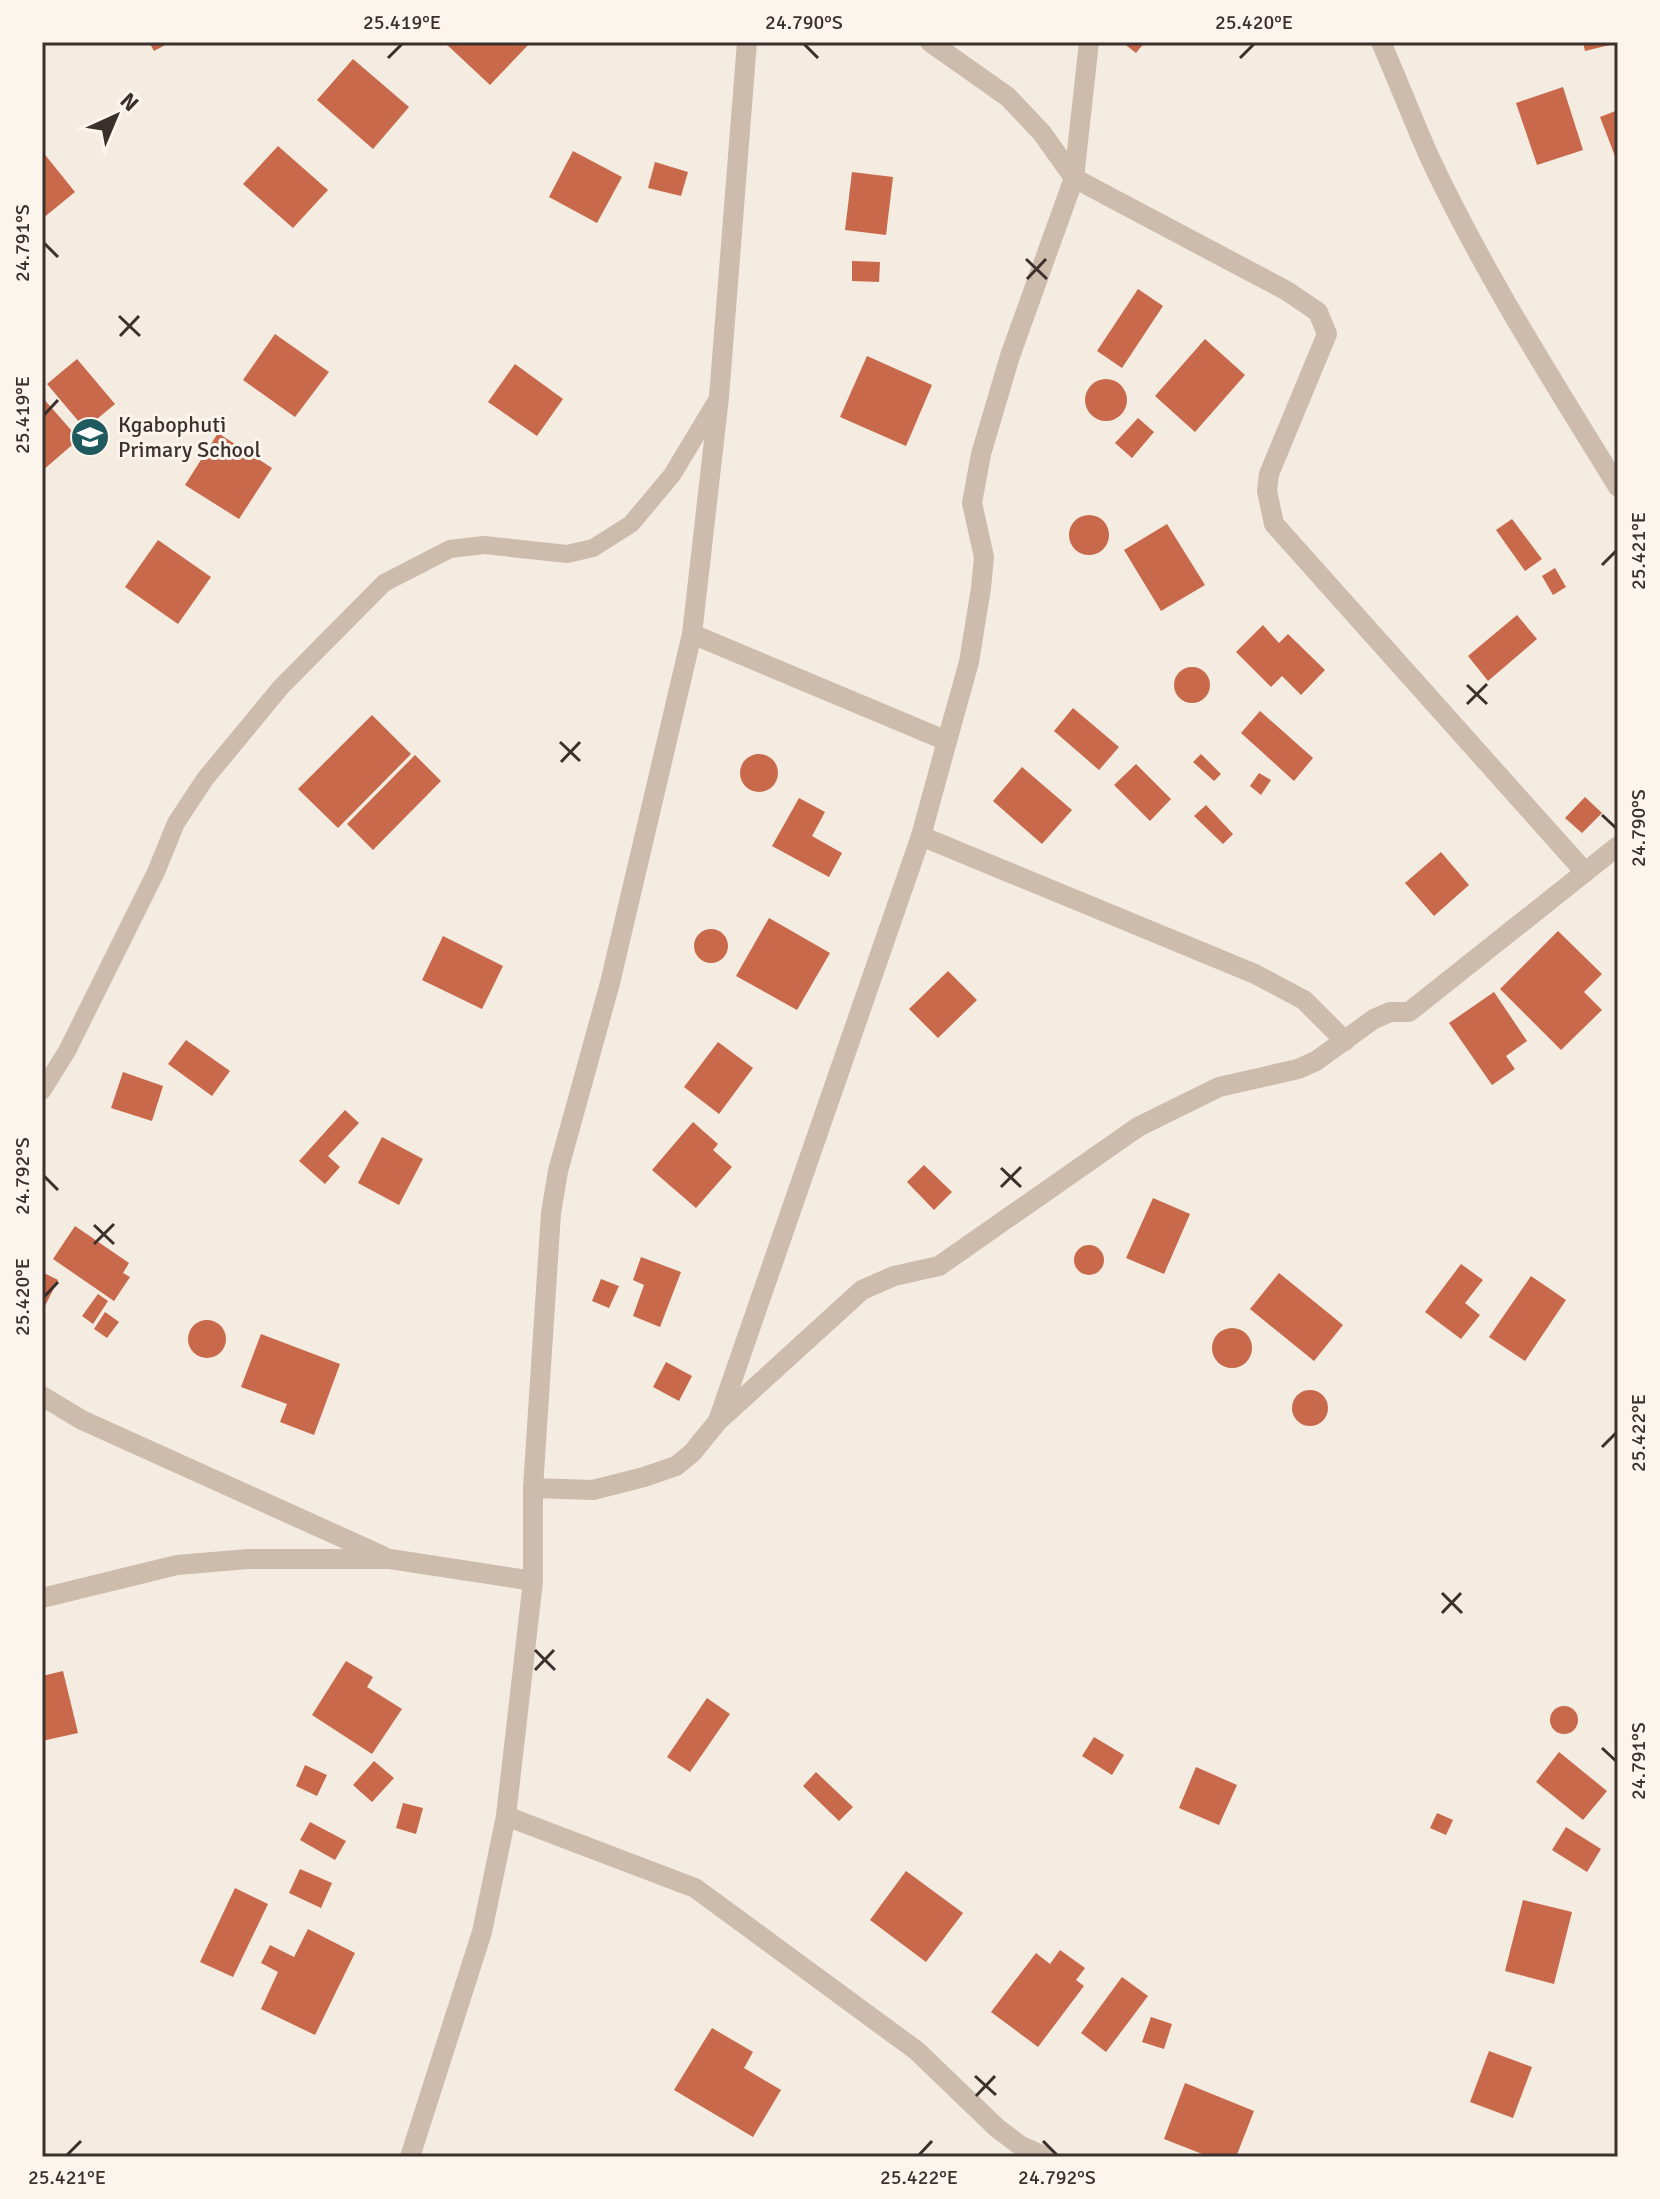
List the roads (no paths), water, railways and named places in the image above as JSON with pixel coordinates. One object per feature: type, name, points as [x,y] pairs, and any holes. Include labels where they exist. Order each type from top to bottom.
[{"type":"street","points":[[410,2157],[482,1932],[506,1816],[533,1581],[533,1488],[551,1213],[558,1171],[610,983],[692,634],[719,397],[747,42]]},
{"type":"street","points":[[930,42],[1008,97],[1042,133],[1074,178],[1287,291],[1318,312],[1327,334],[1269,474],[1267,491],[1274,524],[1585,872]]},
{"type":"street","points":[[718,1421],[921,836],[969,662],[984,557],[972,503],[981,454],[1010,356],[1074,178],[1089,42]]},
{"type":"street","points":[[1381,42],[1429,155],[1489,271],[1618,487]]},
{"type":"street","points":[[692,634],[947,741]]},
{"type":"street","points":[[921,836],[1255,974],[1304,1000],[1345,1041]]},
{"type":"street","points":[[533,1488],[593,1490],[676,1466],[692,1453],[718,1421],[862,1290],[894,1276],[939,1266],[1138,1127],[1219,1087],[1298,1069],[1316,1061],[1374,1019],[1390,1012],[1409,1012],[1618,846]]},
{"type":"street","points":[[42,1396],[82,1420],[390,1559]]},
{"type":"street","points":[[42,1598],[177,1565],[248,1559],[390,1559],[533,1581]]},
{"type":"street","points":[[506,1816],[695,1888],[917,2051],[997,2128],[1021,2146],[1046,2157]]},
{"type":"lane","points":[[42,1091],[156,872],[176,823],[205,779],[281,687],[384,583],[450,549],[484,545],[567,554],[593,548],[631,524],[672,475],[719,397]]},
{"type":"place","name":"Kgabophuti Primary School","points":[[90,437]]}]
